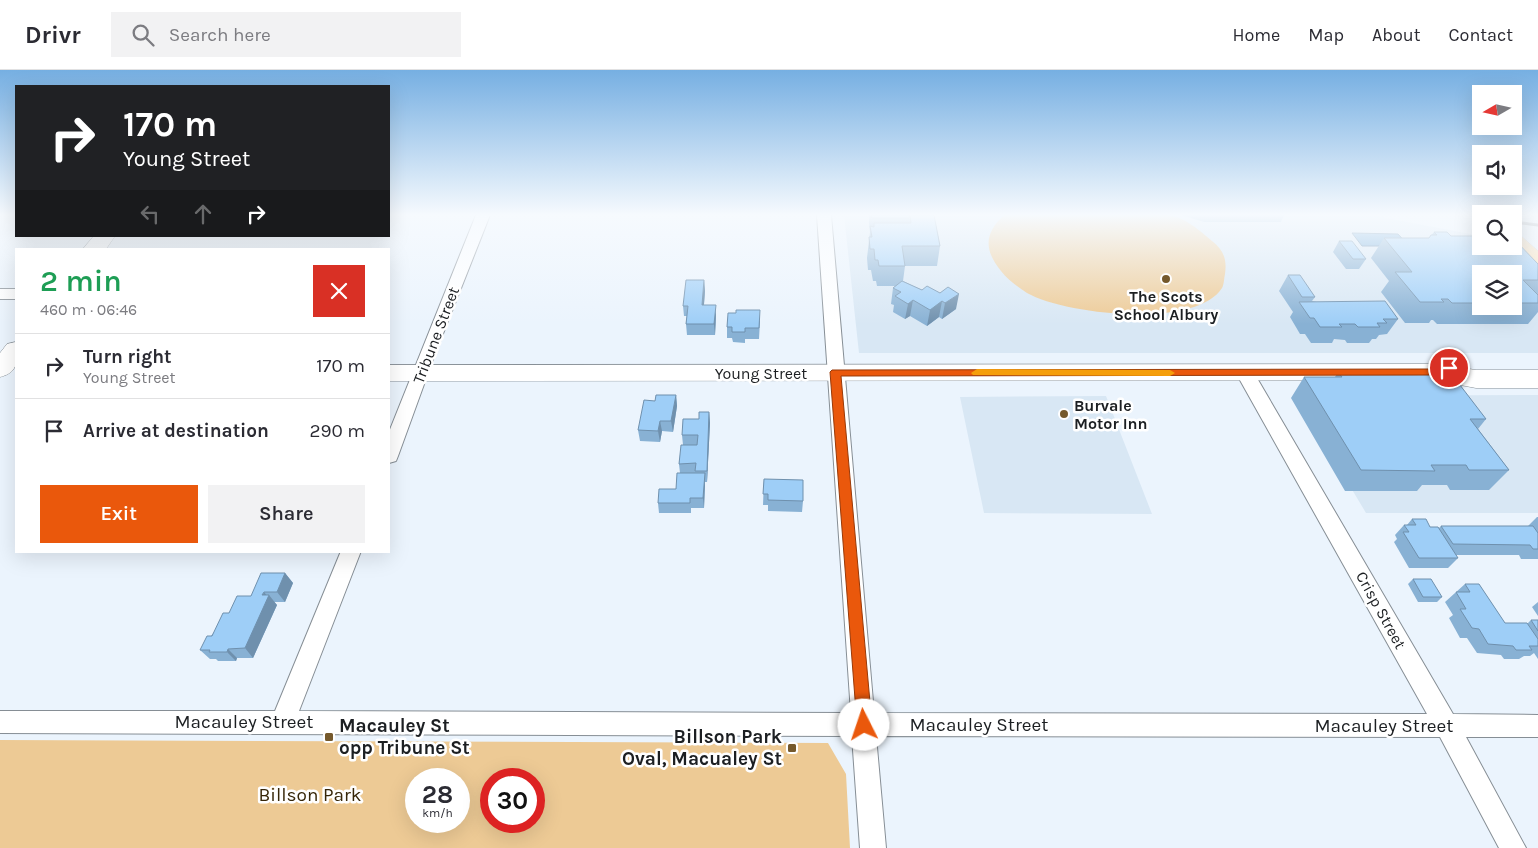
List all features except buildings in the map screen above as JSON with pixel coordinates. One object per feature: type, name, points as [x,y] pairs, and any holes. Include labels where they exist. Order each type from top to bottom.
[{"type":"main road","points":[[1530,251],[1538,263]]},
{"type":"main road","points":[[0,351],[15,334]]},
{"type":"main road","points":[[0,369],[15,351]]},
{"type":"main road","name":"Young Street","points":[[1434,372],[1464,364],[1538,364]]},
{"type":"main road","points":[[0,369],[15,369]]},
{"type":"main road","name":"Young Street","points":[[390,372],[1434,372],[1476,379],[1538,379]]},
{"type":"main road","points":[[0,380],[15,381]]},
{"type":"street","name":"Tribune Street","points":[[390,453],[469,251]]},
{"type":"street","points":[[826,251],[873,848]]},
{"type":"street","points":[[0,294],[15,294]]},
{"type":"street","name":"Crisp Street","points":[[1245,373],[1446,726],[1512,848]]},
{"type":"street","points":[[283,722],[350,553]]},
{"type":"street","name":"Macauley Street","points":[[0,722],[756,722],[864,725],[1538,726]]},
{"type":"shaded area","name":"The Scots School Albury","points":[[848,251],[1472,251],[1472,255],[1494,255],[1509,265],[1472,265],[1472,315],[1522,315],[1522,274],[1538,285],[1538,353],[859,353]]},
{"type":"shaded area","points":[[1538,395],[1538,513],[1366,513],[1296,396]]},
{"type":"shaded area","points":[[1106,396],[1152,514],[984,513],[960,397]]},
{"type":"green space","points":[[990,251],[1221,251],[1226,264],[1223,287],[1207,301],[1185,309],[1158,314],[1128,314],[1098,312],[1045,301],[1027,293],[1013,283],[1001,271]]},
{"type":"green space","name":"Billson Park","points":[[0,740],[828,743],[846,774],[850,848],[0,848]]},
{"type":"slow traffic","points":[[977,373],[1170,373]]},
{"type":"place","name":"The Scots School Albury","points":[[1166,279]]},
{"type":"place","name":"Burvale Motor Inn","points":[[1064,414]]},
{"type":"place","name":"Macauley St opp Tribune St","points":[[329,737]]},
{"type":"place","name":"Billson Park Oval, Macualey St","points":[[792,748]]},
{"type":"route","points":[[864,725],[849,520],[835,372],[1434,372],[1449,368]]}]
